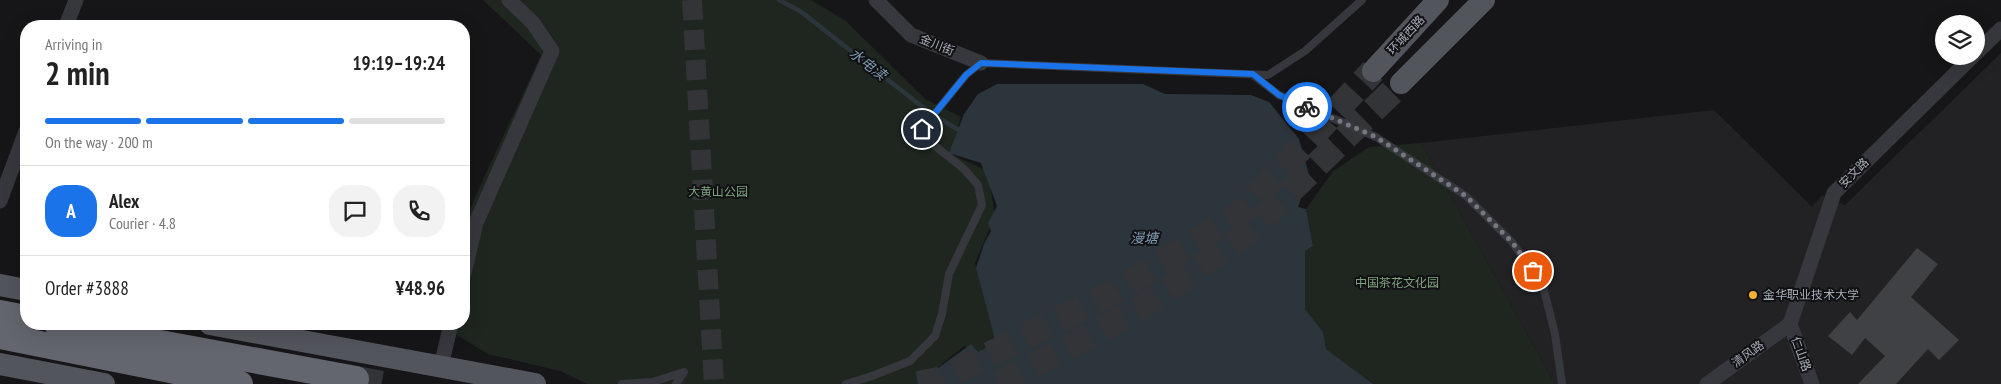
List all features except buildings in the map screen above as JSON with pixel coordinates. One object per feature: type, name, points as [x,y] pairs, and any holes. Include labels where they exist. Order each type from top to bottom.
[{"type":"highway","points":[[0,313],[20,317]]},
{"type":"highway","points":[[90,330],[356,379]]},
{"type":"highway","points":[[0,336],[240,384]]},
{"type":"main road","name":"环城西路","points":[[1373,70],[1438,0]]},
{"type":"main road","points":[[1401,83],[1484,0]]},
{"type":"main road","points":[[0,285],[20,289]]},
{"type":"main road","points":[[243,330],[535,384]]},
{"type":"main road","points":[[0,364],[104,384]]},
{"type":"street","points":[[68,20],[76,0]]},
{"type":"street","points":[[470,248],[476,223],[552,51],[533,23],[510,0]]},
{"type":"street","name":"金川街","points":[[876,0],[911,35],[981,63]]},
{"type":"street","points":[[1985,44],[2001,29]]},
{"type":"street","name":"安文路","points":[[1790,324],[1834,194],[1964,65]]},
{"type":"street","points":[[0,201],[20,147]]},
{"type":"street","name":"清风路","points":[[1707,384],[1790,324]]},
{"type":"street","name":"仁山路","points":[[1790,324],[1812,384]]},
{"type":"street","points":[[440,366],[449,330]]},
{"type":"lane","points":[[846,384],[910,361],[935,336],[942,314],[949,274],[982,205],[978,185],[963,168],[935,146],[922,129],[966,75],[981,63],[1268,75],[1305,51],[1362,0]]},
{"type":"lane","points":[[1253,74],[1279,95],[1376,137],[1466,196],[1512,242],[1543,286],[1555,334],[1562,384]]},
{"type":"lane","points":[[622,384],[652,382],[684,372],[676,384]]},
{"type":"shaded area","name":"金华职业技术大学","points":[[2001,53],[2001,384],[1555,384],[1421,143],[1714,110],[1812,207],[1822,195],[1845,205]]},
{"type":"green space","name":"大黄山公园","points":[[483,0],[811,0],[846,21],[925,99],[961,117],[950,154],[988,171],[995,216],[975,263],[997,342],[979,354],[964,346],[938,367],[922,384],[587,384],[560,371],[488,354],[449,330],[470,330],[470,211],[541,55]]},
{"type":"green space","name":"中国茶花文化园","points":[[1421,143],[1555,384],[1373,384],[1326,349],[1322,332],[1305,309],[1305,251],[1313,246],[1306,209],[1333,171],[1369,147]]},
{"type":"water","name":"漫塘","points":[[997,84],[1143,84],[1165,94],[1251,95],[1269,102],[1299,139],[1311,182],[1305,187],[1298,207],[1306,209],[1313,246],[1305,251],[1305,309],[1323,332],[1326,349],[1373,384],[923,384],[930,374],[971,344],[978,352],[996,343],[976,268],[984,244],[991,231],[988,223],[997,206],[981,163],[949,153],[964,114],[978,94]]},
{"type":"waterway","name":"水电渎","points":[[779,0],[800,11],[929,112],[962,132]]},
{"type":"tunnel","points":[[692,0],[714,384]]},
{"type":"tunnel","points":[[918,384],[939,380],[1109,295],[1239,214],[1373,71]]},
{"type":"tunnel","points":[[998,384],[1140,309],[1247,233],[1401,83]]},
{"type":"tunnel","points":[[356,379],[383,384]]},
{"type":"way so far","points":[[1307,107],[1376,137],[1466,196],[1512,242],[1533,271]]},
{"type":"place","name":"金华职业技术大学","points":[[1753,295]]},
{"type":"route","points":[[922,129],[966,75],[981,63],[1253,74],[1279,95],[1307,107]]}]
